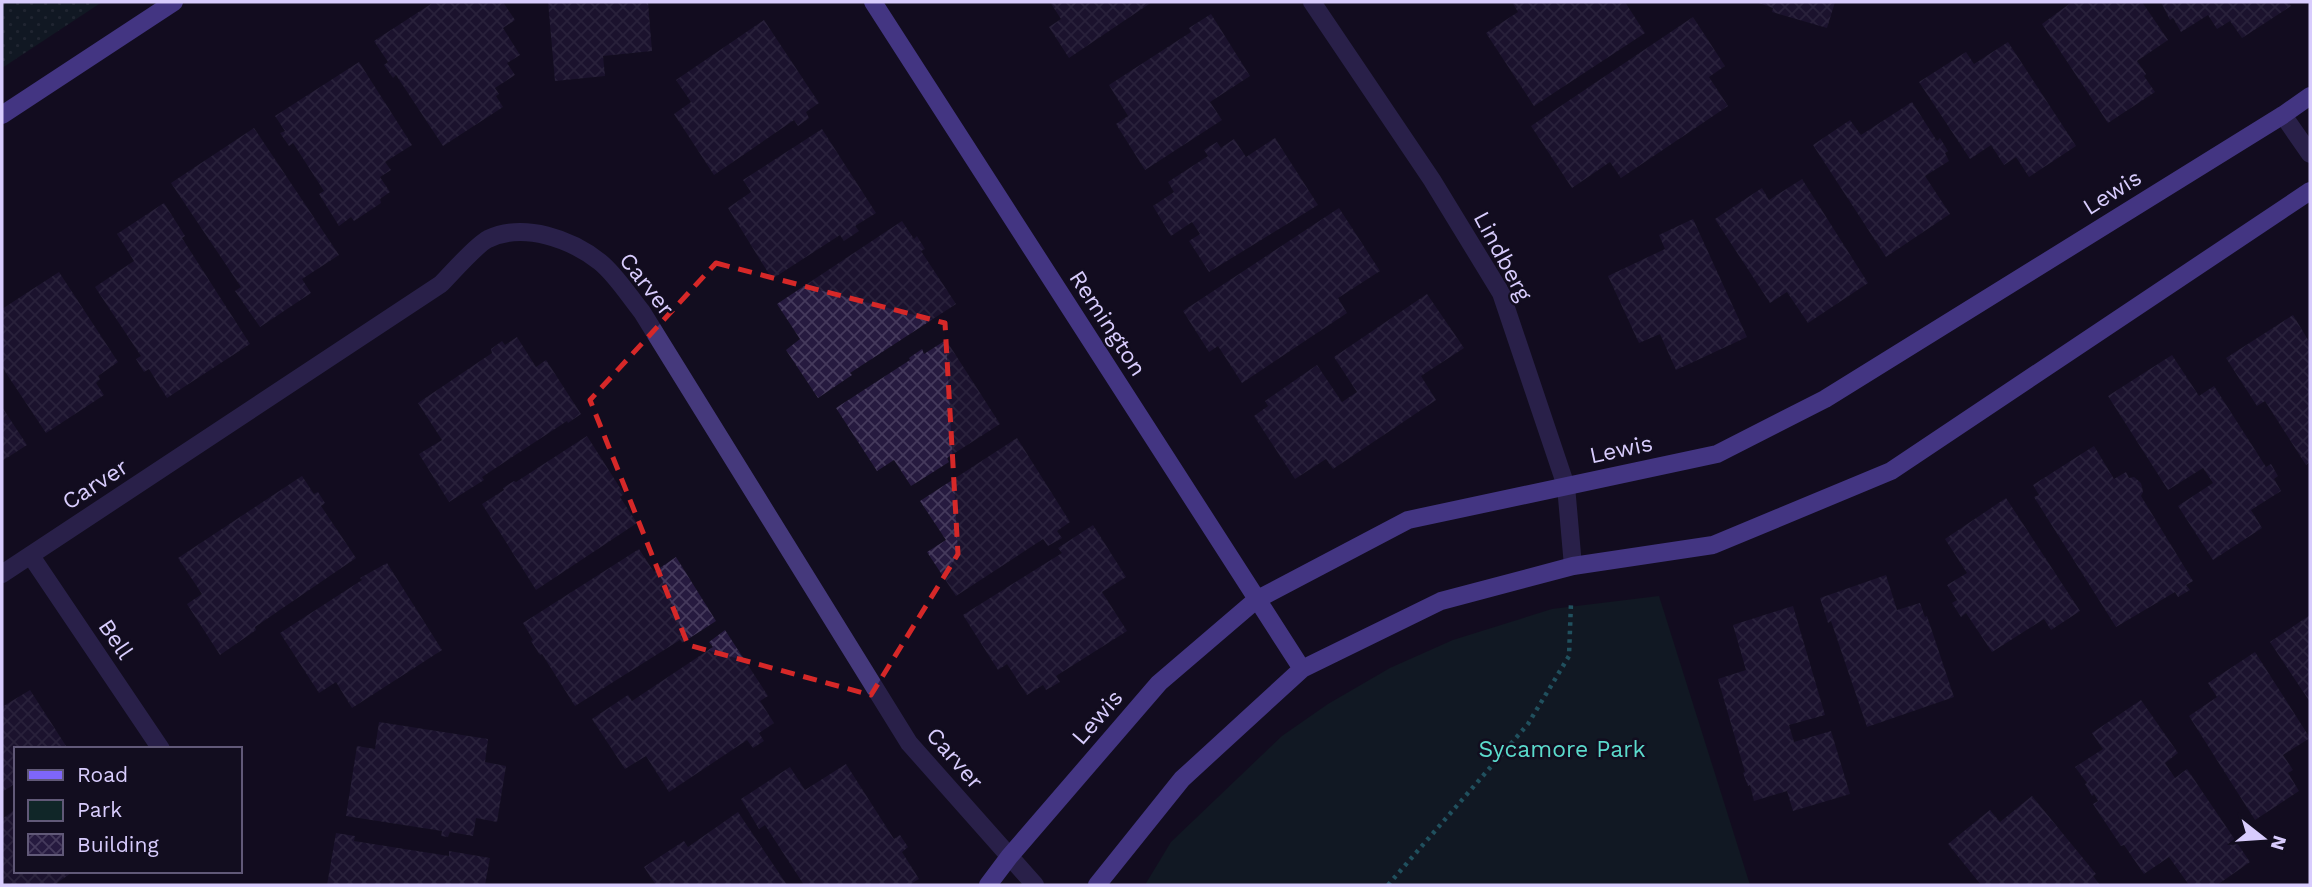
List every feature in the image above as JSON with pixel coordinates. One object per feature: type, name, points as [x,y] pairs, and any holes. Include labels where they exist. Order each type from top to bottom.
[{"type":"street","points":[[2,115],[174,2]]},
{"type":"street","name":"Remington","points":[[873,2],[1302,670]]},
{"type":"street","name":"Lindberg","points":[[1312,2],[1432,180],[1501,293],[1566,486],[1573,566]]},
{"type":"street","name":"Lewis","points":[[988,885],[1159,683],[1256,600],[1408,520],[1717,454],[1825,399],[2310,96]]},
{"type":"street","points":[[2283,115],[2310,154]]},
{"type":"street","points":[[1097,885],[1182,779],[1302,670],[1441,601],[1573,566],[1713,545],[1891,471],[2310,191]]},
{"type":"street","name":"Carver","points":[[2,574],[441,285],[486,239],[512,233],[543,234],[570,243],[601,263],[642,312],[909,743],[1035,885]]},
{"type":"street","name":"Bell","points":[[31,556],[159,747]]},
{"type":"path","points":[[1388,885],[1528,724],[1569,656],[1573,566]]},
{"type":"highlighted area","points":[[716,263],[945,323],[958,554],[871,695],[688,645],[590,400]]},
{"type":"green space","points":[[2,2],[102,2],[2,68]]},
{"type":"green space","name":"Sycamore Park","points":[[1659,596],[1750,885],[1145,885],[1171,842],[1282,736],[1328,704],[1390,668],[1453,640],[1552,609]]},
{"type":"building","points":[[434,2],[503,2],[515,20],[503,28],[520,55],[507,63],[515,75],[495,88],[499,94],[496,96],[503,107],[443,146],[396,75],[393,78],[384,65],[388,62],[374,41]]},
{"type":"building","points":[[548,2],[648,2],[652,51],[603,56],[605,76],[555,81]]},
{"type":"building","points":[[1050,2],[1152,2],[1069,58],[1049,27],[1061,19]]},
{"type":"building","points":[[1512,2],[1625,2],[1645,33],[1534,106],[1486,33],[1518,12]]},
{"type":"building","points":[[1756,2],[1835,2],[1827,28],[1772,12],[1773,8]]},
{"type":"building","points":[[2072,2],[2142,2],[2168,40],[2137,61],[2155,92],[2108,123],[2042,24]]},
{"type":"building","points":[[2161,2],[2288,2],[2291,6],[2242,38],[2230,21],[2217,29],[2208,15],[2181,32],[2173,18],[2170,20]]},
{"type":"building","points":[[1211,14],[1250,76],[1210,102],[1222,120],[1145,170],[1116,124],[1128,116],[1109,85],[1191,32],[1189,28]]},
{"type":"building","points":[[1693,17],[1725,66],[1709,77],[1728,106],[1621,178],[1610,162],[1572,188],[1531,126]]},
{"type":"building","points":[[764,20],[819,103],[806,112],[809,118],[798,126],[794,120],[714,175],[674,114],[691,102],[676,80]]},
{"type":"building","points":[[2008,42],[2076,146],[2029,177],[2016,157],[2004,165],[1991,145],[1970,159],[1919,82],[1966,52],[1974,64]]},
{"type":"building","points":[[359,62],[412,145],[385,162],[391,170],[380,177],[390,192],[380,199],[381,203],[354,221],[351,217],[339,226],[319,194],[324,191],[293,143],[289,146],[280,133],[285,131],[275,116]]},
{"type":"building","points":[[1912,102],[1937,141],[1940,138],[1948,151],[1945,153],[1949,161],[1925,176],[1950,214],[1886,257],[1813,145],[1850,120],[1861,135]]},
{"type":"building","points":[[254,128],[339,255],[302,279],[311,293],[260,327],[235,291],[241,287],[171,183]]},
{"type":"building","points":[[822,129],[876,213],[855,226],[859,231],[844,241],[840,235],[772,279],[728,208],[751,192],[743,180]]},
{"type":"building","points":[[1275,138],[1318,205],[1209,272],[1189,241],[1200,234],[1192,222],[1171,236],[1153,206],[1174,192],[1168,182],[1208,156],[1204,150],[1217,142],[1221,148],[1234,139],[1246,157]]},
{"type":"building","points":[[1802,179],[1868,283],[1808,323],[1787,292],[1770,303],[1715,219],[1762,188],[1769,200]]},
{"type":"building","points":[[164,203],[185,236],[182,238],[250,344],[167,398],[149,369],[144,372],[136,359],[141,356],[95,287],[134,261],[117,234]]},
{"type":"building","points":[[1339,208],[1380,271],[1338,298],[1347,313],[1242,383],[1218,346],[1209,352],[1183,311]]},
{"type":"building","points":[[1693,219],[1747,337],[1676,370],[1660,334],[1639,343],[1608,276],[1665,249],[1659,235]]},
{"type":"building","points":[[902,221],[914,239],[917,236],[925,249],[921,251],[956,304],[850,373],[852,375],[818,398],[786,350],[800,339],[777,304]]},
{"type":"building","points":[[59,272],[118,362],[98,376],[100,379],[96,383],[104,395],[46,433],[2,367],[2,309]]},
{"type":"building","points":[[1427,294],[1464,348],[1421,376],[1436,400],[1333,469],[1326,459],[1295,479],[1254,416],[1268,406],[1265,401],[1317,365],[1342,402],[1357,392],[1334,357]]},
{"type":"building","points":[[2293,315],[2310,343],[2310,462],[2306,465],[2265,401],[2257,406],[2226,358]]},
{"type":"building","points":[[517,337],[536,367],[546,360],[581,414],[482,477],[484,480],[449,502],[419,454],[442,440],[418,403],[492,353],[491,349],[502,341],[505,345]]},
{"type":"building","points":[[946,340],[1000,424],[947,458],[949,462],[911,486],[894,460],[877,471],[836,408],[910,360],[909,358],[922,349],[924,354]]},
{"type":"building","points":[[2172,355],[2199,396],[2214,386],[2266,467],[2271,464],[2278,476],[2274,479],[2281,491],[2251,510],[2262,528],[2213,560],[2178,506],[2213,483],[2203,468],[2168,490],[2108,396]]},
{"type":"building","points":[[2,407],[27,445],[2,461]]},
{"type":"building","points":[[587,436],[624,494],[620,497],[637,523],[536,590],[482,504]]},
{"type":"building","points":[[1017,438],[1070,522],[1057,531],[1062,538],[1048,546],[1043,539],[956,596],[927,552],[946,540],[920,501]]},
{"type":"building","points":[[2094,446],[2114,479],[2126,472],[2129,478],[2134,477],[2141,483],[2141,496],[2193,581],[2186,585],[2190,590],[2178,597],[2175,592],[2116,627],[2034,497],[2039,495],[2033,485]]},
{"type":"building","points":[[302,476],[314,494],[318,492],[325,503],[321,506],[356,558],[255,627],[256,630],[220,655],[187,604],[202,594],[178,558]]},
{"type":"building","points":[[2006,498],[2080,611],[2051,630],[2044,619],[1992,652],[1966,613],[1961,617],[1952,603],[1957,600],[1947,585],[1967,573],[1945,539]]},
{"type":"building","points":[[1093,525],[1126,577],[1102,592],[1127,631],[1056,676],[1060,682],[1046,690],[1043,685],[1027,695],[1007,664],[998,670],[963,615],[1062,553],[1058,548]]},
{"type":"building","points":[[639,549],[654,572],[676,557],[716,621],[682,643],[680,640],[575,706],[531,641],[533,640],[523,623]]},
{"type":"building","points":[[387,563],[442,650],[352,708],[336,682],[319,693],[280,633],[362,580],[360,578]]},
{"type":"building","points":[[1886,575],[1897,610],[1920,603],[1925,617],[1927,616],[1954,697],[1867,727],[1831,621],[1828,623],[1820,598]]},
{"type":"building","points":[[1793,606],[1825,715],[1789,725],[1794,742],[1831,731],[1850,794],[1793,811],[1787,791],[1754,801],[1750,785],[1748,786],[1743,773],[1745,772],[1718,679],[1746,670],[1733,625]]},
{"type":"building","points":[[2310,615],[2310,702],[2270,642]]},
{"type":"building","points":[[725,630],[768,696],[760,701],[774,723],[759,733],[764,741],[753,748],[747,740],[669,792],[646,756],[625,769],[592,719],[628,695],[632,701],[713,647],[709,642]]},
{"type":"building","points":[[2255,652],[2310,738],[2283,755],[2293,770],[2288,773],[2299,791],[2255,820],[2189,716],[2217,697],[2208,683]]},
{"type":"building","points":[[30,690],[67,747],[14,747],[14,784],[2,792],[2,707]]},
{"type":"building","points":[[2141,700],[2178,753],[2165,763],[2175,778],[2187,769],[2250,862],[2217,885],[2189,885],[2169,857],[2144,874],[2124,845],[2121,846],[2093,804],[2098,801],[2094,794],[2092,796],[2085,784],[2087,783],[2075,767],[2103,749],[2092,733]]},
{"type":"building","points":[[379,722],[488,739],[485,762],[506,766],[497,822],[476,818],[473,836],[450,832],[448,837],[441,836],[442,831],[346,816],[357,746],[375,749]]},
{"type":"building","points":[[846,764],[894,839],[900,835],[908,847],[902,852],[919,879],[909,885],[804,885],[765,825],[759,829],[741,799],[790,767],[805,790]]},
{"type":"building","points":[[2032,796],[2096,874],[2093,876],[2100,885],[1981,885],[1948,844],[1990,810],[2000,822]]},
{"type":"building","points":[[14,810],[14,873],[71,873],[54,885],[2,885],[2,819]]},
{"type":"building","points":[[738,812],[787,885],[656,885],[644,867],[684,841],[688,847]]},
{"type":"building","points":[[336,833],[355,836],[354,841],[449,856],[449,851],[490,858],[485,885],[327,885]]}]
